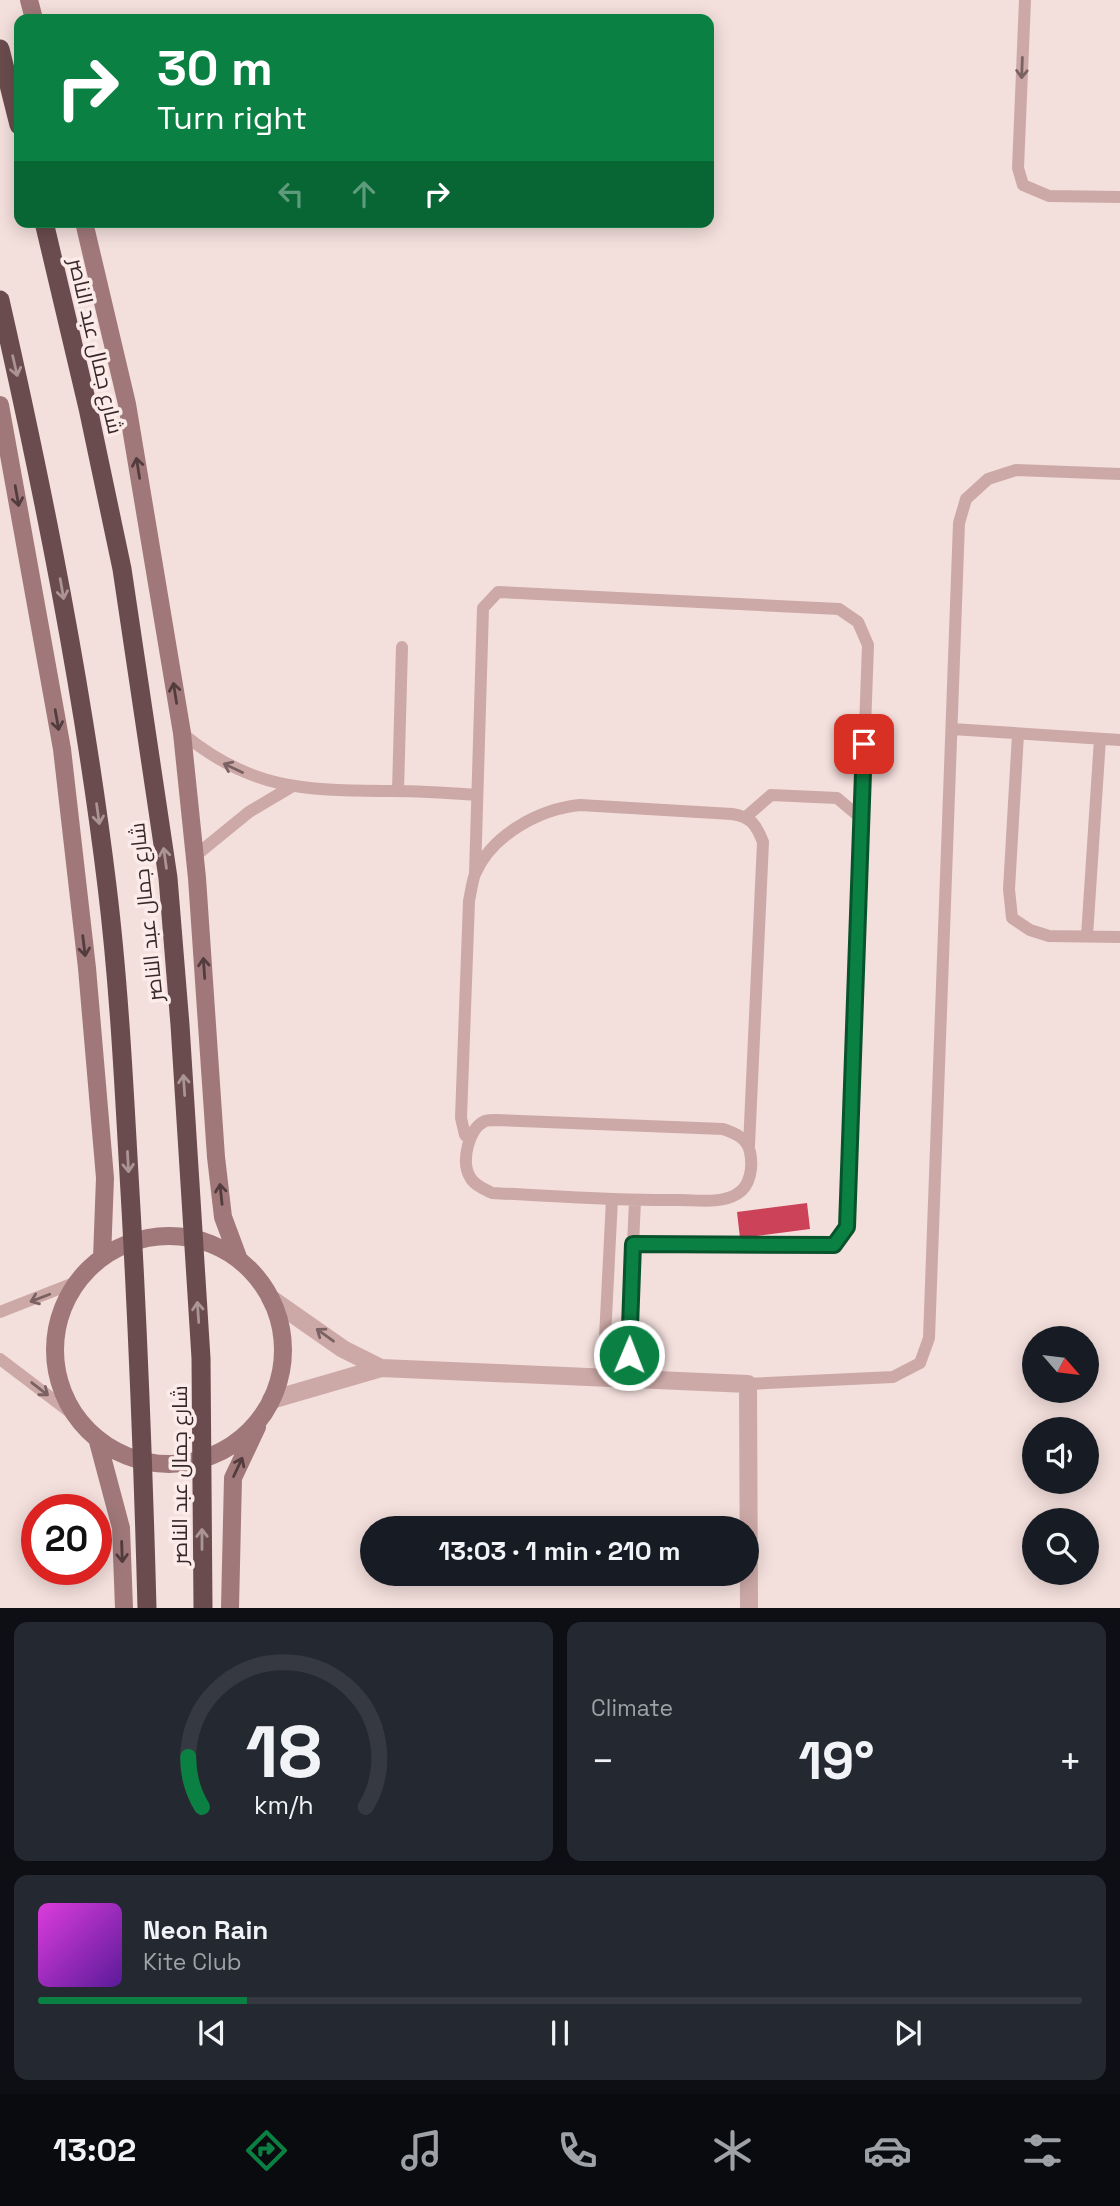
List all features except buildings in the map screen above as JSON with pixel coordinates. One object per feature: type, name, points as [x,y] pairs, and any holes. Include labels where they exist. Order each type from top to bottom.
[{"type":"highway","points":[[0,49],[14,105]]},
{"type":"highway","name":"شارع جمال عبد الناصر","points":[[45,228],[88,408],[121,569],[168,878],[201,1358],[203,1608]]},
{"type":"highway","name":"شارع جمال عبد الناصر","points":[[0,300],[62,589],[88,745],[108,890],[121,1028],[139,1345],[147,1608]]},
{"type":"main road","points":[[84,228],[127,404],[181,733],[195,856],[216,1157],[223,1217],[239,1260]]},
{"type":"main road","points":[[0,405],[62,749],[87,968],[105,1178],[102,1258]]},
{"type":"main road","points":[[230,1608],[233,1478],[267,1407],[281,1371],[282,1341],[270,1298],[257,1277],[227,1251],[199,1240],[170,1236],[127,1244],[102,1258],[71,1292],[61,1317],[55,1357],[65,1396],[79,1419],[110,1448],[139,1460],[185,1463],[216,1454],[229,1446],[242,1437],[267,1407]]},
{"type":"main road","points":[[97,1438],[121,1528],[124,1608]]},
{"type":"street","points":[[270,1298],[343,1349],[382,1368]]},
{"type":"street","points":[[267,1407],[382,1368],[748,1384],[749,1608]]},
{"type":"lane","points":[[1025,0],[1018,168],[1023,185],[1049,196],[1120,197]]},
{"type":"lane","points":[[748,1384],[893,1377],[920,1363],[929,1338],[959,523],[965,499],[988,479],[1016,470],[1120,474]]},
{"type":"lane","points":[[470,1139],[465,1135],[461,1118],[469,901],[475,874],[483,608],[498,592],[839,608],[858,622],[868,645],[847,1227],[834,1245],[633,1244]]},
{"type":"lane","points":[[398,791],[402,646]]},
{"type":"lane","points":[[952,729],[1120,740]]},
{"type":"lane","points":[[181,733],[220,762],[241,772],[291,787],[477,795]]},
{"type":"lane","points":[[1018,734],[1009,889],[1013,918],[1030,930],[1049,936],[1120,937]]},
{"type":"lane","points":[[1087,936],[1100,739]]},
{"type":"lane","points":[[195,856],[249,811],[291,787]]},
{"type":"lane","points":[[475,874],[494,847],[511,832],[561,807],[580,805],[747,816],[771,796],[837,799],[862,819]]},
{"type":"lane","points":[[747,816],[757,827],[763,842],[749,1146],[752,1160],[746,1186],[736,1195],[721,1200],[635,1201],[492,1193],[471,1179],[466,1166],[470,1139],[484,1122],[496,1120],[723,1129],[738,1134],[749,1146]]},
{"type":"lane","points":[[603,1377],[612,1199]]},
{"type":"lane","points":[[629,1378],[635,1201]]},
{"type":"lane","points":[[0,1312],[79,1281]]},
{"type":"lane","points":[[0,1359],[79,1419]]},
{"type":"route","points":[[629,1355],[633,1244],[834,1245],[847,1227],[864,744]]}]
